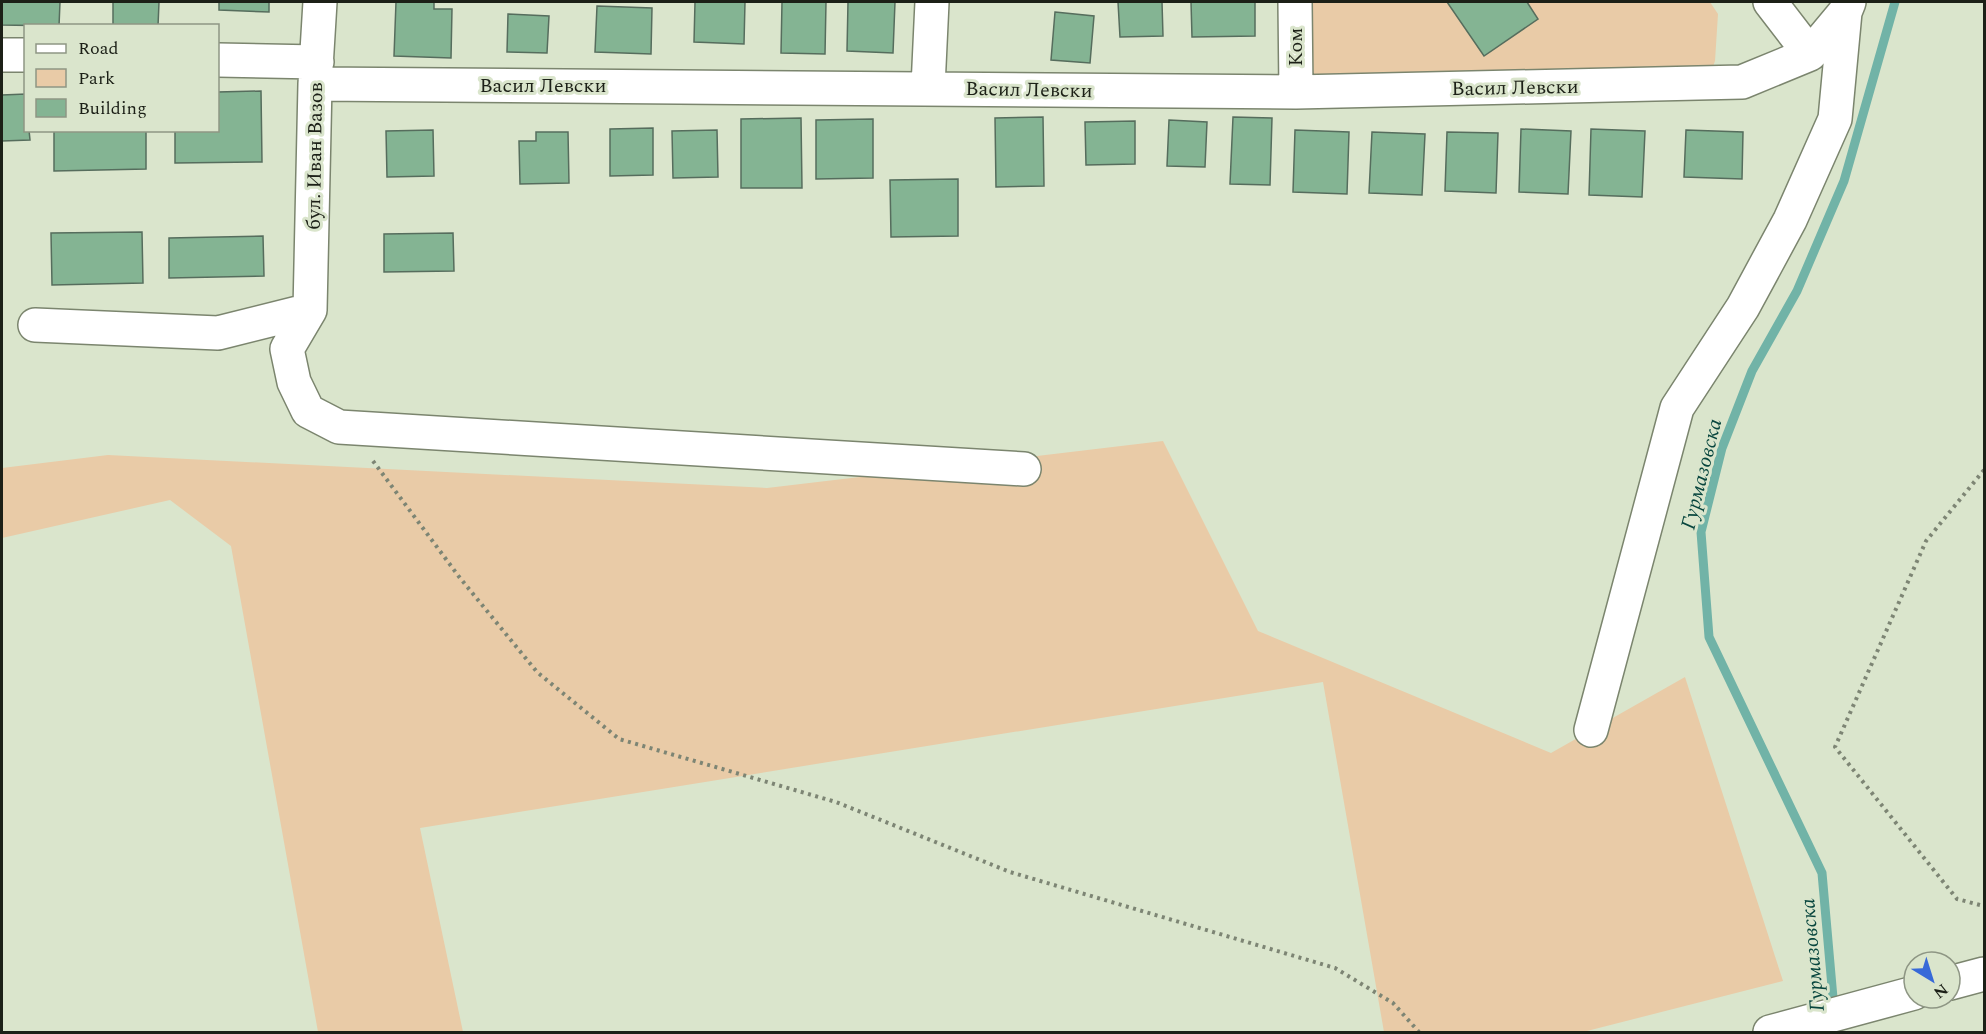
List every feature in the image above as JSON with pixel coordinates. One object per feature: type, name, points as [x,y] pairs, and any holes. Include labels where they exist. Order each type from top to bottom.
[{"type":"street","name":"бул. Иван Вазов","points":[[310,310],[320,2]]},
{"type":"street","points":[[928,87],[932,2]]},
{"type":"street","name":"Ком","points":[[1295,2],[1296,92]]},
{"type":"street","points":[[1770,2],[1810,54],[1847,7]]},
{"type":"street","points":[[1591,730],[1677,408],[1743,306],[1780,239],[1835,119],[1847,7]]},
{"type":"street","name":"Васил Левски","points":[[219,60],[316,73],[928,87],[1296,92],[1742,82],[1810,54]]},
{"type":"street","points":[[2,55],[24,55]]},
{"type":"street","points":[[35,325],[218,333],[310,310]]},
{"type":"street","points":[[310,310],[287,350],[294,382],[308,411],[339,427],[1024,469]]},
{"type":"street","points":[[1962,980],[1984,974]]},
{"type":"street","points":[[1770,1032],[1902,996]]},
{"type":"path","points":[[347,427],[460,578],[537,672],[619,739],[836,802],[1010,872],[1335,968],[1393,1003],[1419,1032]]},
{"type":"path","points":[[1984,470],[1926,541],[1835,747],[1957,899],[1984,906]]},
{"type":"green space","points":[[1292,2],[1710,2],[1718,14],[1715,61],[1711,72],[1294,85]]},
{"type":"green space","points":[[1163,441],[1258,631],[1551,753],[1685,677],[1783,981],[1583,1032],[1384,1032],[1323,682],[420,828],[463,1032],[318,1032],[231,546],[170,500],[2,538],[2,468],[108,455],[767,488]]},
{"type":"building","points":[[2,2],[60,2],[59,24],[2,25]]},
{"type":"building","points":[[113,2],[159,2],[158,24],[113,24]]},
{"type":"building","points":[[219,2],[269,2],[269,12],[219,10]]},
{"type":"building","points":[[396,2],[434,2],[434,9],[452,9],[451,58],[394,56]]},
{"type":"building","points":[[695,2],[745,2],[744,44],[694,42]]},
{"type":"building","points":[[782,2],[826,2],[825,54],[781,53]]},
{"type":"building","points":[[848,2],[895,2],[893,53],[847,51]]},
{"type":"building","points":[[1118,2],[1162,2],[1163,36],[1120,37]]},
{"type":"building","points":[[1191,2],[1255,2],[1255,36],[1192,37]]},
{"type":"building","points":[[1447,2],[1527,2],[1538,19],[1484,56]]},
{"type":"building","points":[[597,6],[652,8],[651,54],[595,52]]},
{"type":"building","points":[[1055,12],[1094,16],[1090,63],[1051,60]]},
{"type":"building","points":[[508,14],[549,16],[547,53],[507,52]]},
{"type":"building","points":[[261,91],[262,162],[175,163],[175,132],[219,132],[219,92]]},
{"type":"building","points":[[24,94],[24,132],[29,132],[30,140],[2,141],[2,95]]},
{"type":"building","points":[[1043,117],[1044,186],[996,187],[995,118]]},
{"type":"building","points":[[1233,117],[1272,118],[1270,185],[1230,184]]},
{"type":"building","points":[[801,118],[802,188],[741,188],[741,119]]},
{"type":"building","points":[[873,119],[873,178],[816,179],[816,120]]},
{"type":"building","points":[[1169,120],[1207,122],[1205,167],[1167,166]]},
{"type":"building","points":[[1135,121],[1135,164],[1086,165],[1085,122]]},
{"type":"building","points":[[653,128],[653,175],[610,176],[610,129]]},
{"type":"building","points":[[1521,129],[1571,131],[1568,194],[1519,192]]},
{"type":"building","points":[[1591,129],[1645,131],[1642,197],[1589,195]]},
{"type":"building","points":[[433,130],[434,176],[387,177],[386,131]]},
{"type":"building","points":[[717,130],[718,177],[673,178],[672,131]]},
{"type":"building","points":[[1295,130],[1349,132],[1347,194],[1293,192]]},
{"type":"building","points":[[1686,130],[1743,132],[1742,179],[1684,177]]},
{"type":"building","points":[[54,132],[146,132],[146,169],[54,171]]},
{"type":"building","points":[[536,132],[568,132],[569,183],[520,184],[519,141],[536,141]]},
{"type":"building","points":[[1372,132],[1425,134],[1422,195],[1369,193]]},
{"type":"building","points":[[1447,132],[1498,133],[1496,193],[1445,191]]},
{"type":"building","points":[[958,179],[958,236],[891,237],[890,180]]},
{"type":"building","points":[[142,232],[143,283],[52,285],[51,233]]},
{"type":"building","points":[[453,233],[454,271],[384,272],[384,234]]},
{"type":"building","points":[[263,236],[264,276],[169,278],[169,238]]},
{"type":"waterway","name":"Гурмазовска","points":[[1836,1032],[1822,873],[1709,637],[1701,532],[1722,448],[1752,371],[1797,291],[1844,181],[1895,2]]}]
